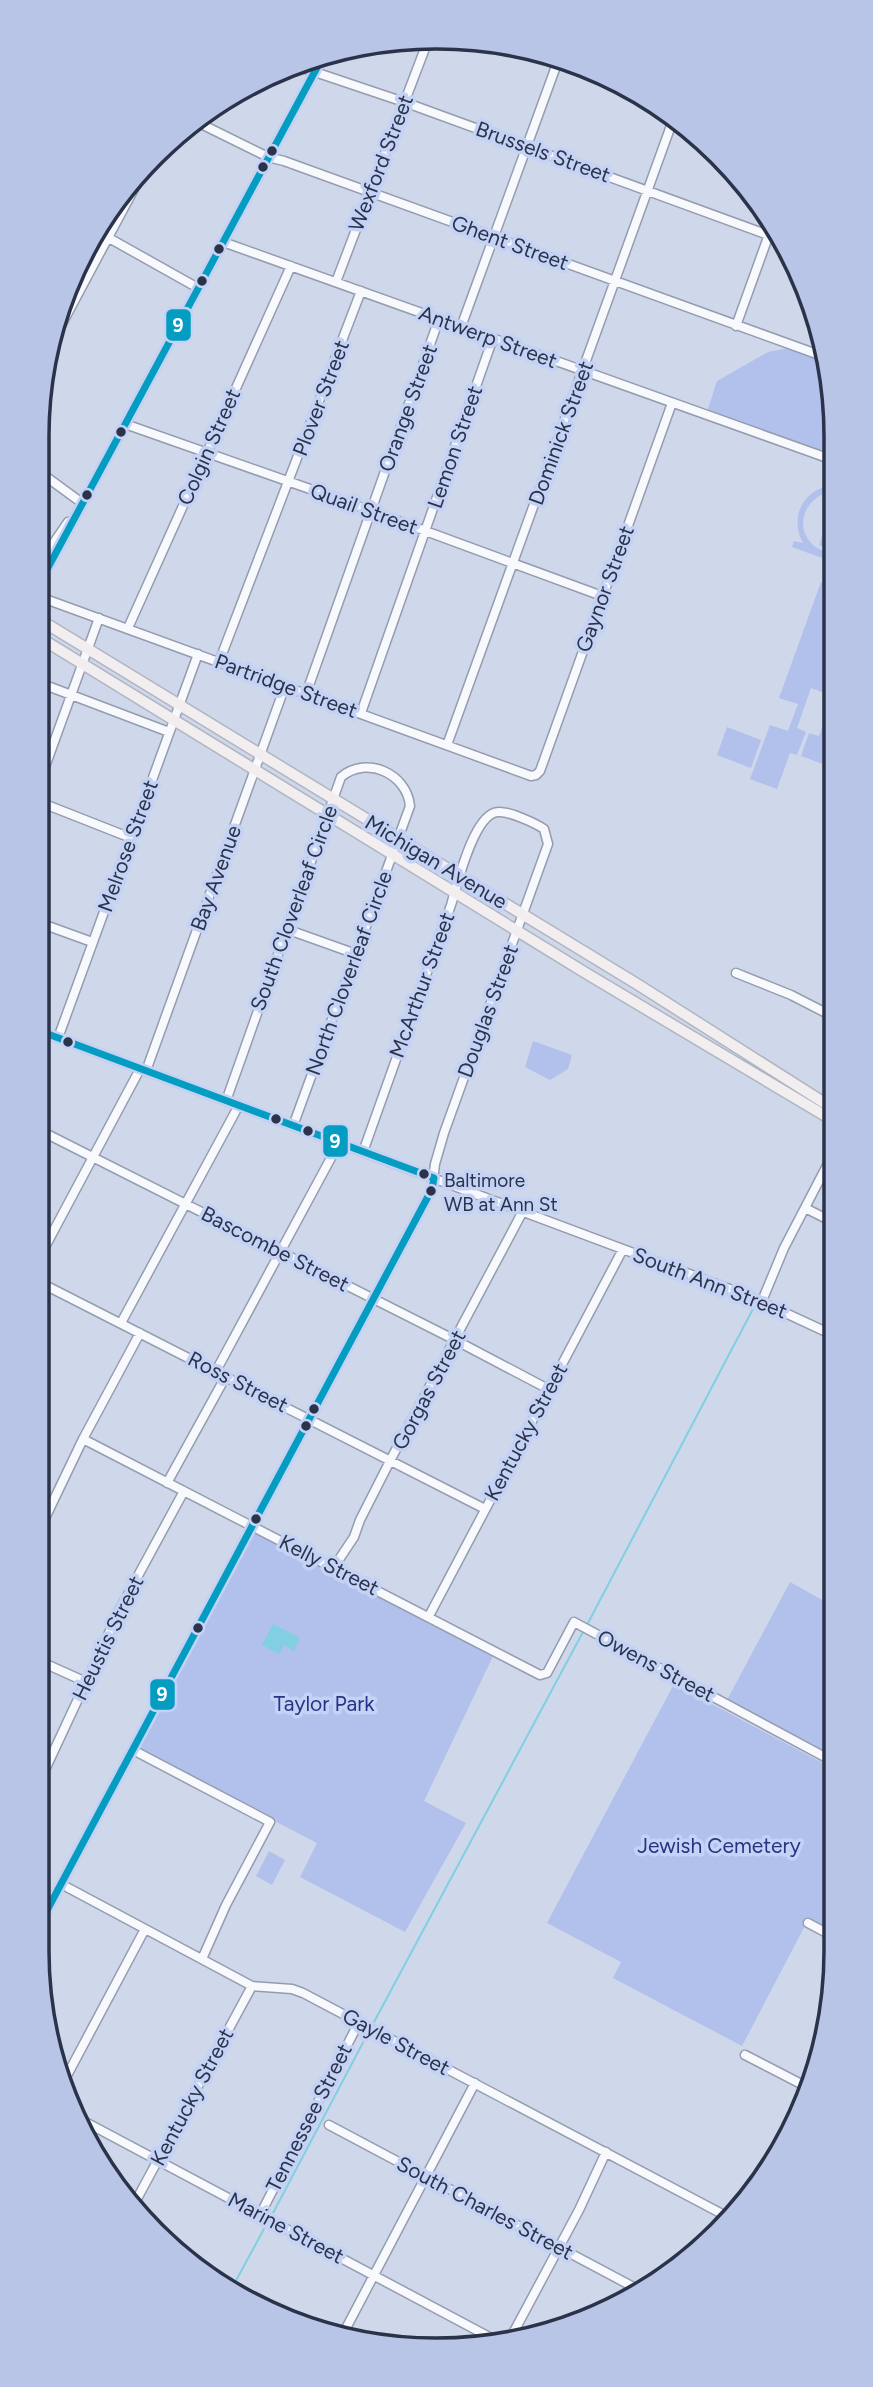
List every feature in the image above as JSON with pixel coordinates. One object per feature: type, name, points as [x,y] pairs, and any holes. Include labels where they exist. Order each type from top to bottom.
[{"type":"main road","name":"Michigan Avenue","points":[[49,625],[637,984],[824,1103]]},
{"type":"main road","name":"Michigan Avenue","points":[[49,643],[612,989],[824,1115]]},
{"type":"main road","points":[[114,683],[124,671]]},
{"type":"street","name":"Wexford Street","points":[[336,282],[424,49]]},
{"type":"street","points":[[461,327],[555,68]]},
{"type":"street","name":"Brussels Street","points":[[312,70],[767,234]]},
{"type":"street","points":[[49,565],[315,71]]},
{"type":"street","name":"Ghent Street","points":[[205,126],[268,157],[815,354]]},
{"type":"street","name":"Dominick Street","points":[[447,745],[670,128]]},
{"type":"street","points":[[73,304],[124,207]]},
{"type":"street","points":[[105,236],[198,288]]},
{"type":"street","points":[[736,326],[768,237]]},
{"type":"street","name":"Antwerp Street","points":[[223,242],[824,457]]},
{"type":"street","name":"Colgin Street","points":[[128,628],[291,266]]},
{"type":"street","name":"Plover Street","points":[[219,662],[361,291]]},
{"type":"street","name":"Orange Street","points":[[306,694],[439,319]]},
{"type":"street","name":"Lemon Street","points":[[361,713],[493,338]]},
{"type":"street","name":"Gaynor Street","points":[[536,775],[540,771],[672,403]]},
{"type":"street","name":"Quail Street","points":[[125,424],[514,562],[602,596]]},
{"type":"street","points":[[49,479],[82,503]]},
{"type":"street","points":[[49,550],[82,503]]},
{"type":"street","name":"Partridge Street","points":[[49,600],[531,776],[536,775]]},
{"type":"street","points":[[49,756],[99,618]]},
{"type":"street","name":"Melrose Street","points":[[58,1038],[198,654]]},
{"type":"street","name":"Bay Avenue","points":[[49,1239],[92,1157],[143,1070],[285,686]]},
{"type":"street","points":[[49,687],[169,732]]},
{"type":"street","name":"South Cloverleaf Circle","points":[[226,1101],[341,776],[360,766],[384,771],[399,782]]},
{"type":"street","name":"North Cloverleaf Circle","points":[[293,1126],[410,806],[409,796],[399,782]]},
{"type":"street","points":[[49,807],[131,838]]},
{"type":"street","name":"McArthur Street","points":[[363,1152],[481,822],[491,814],[499,812],[521,819]]},
{"type":"street","name":"Douglas Street","points":[[49,1906],[432,1189],[435,1164],[444,1133],[548,844],[544,829],[521,819]]},
{"type":"street","points":[[49,927],[92,943]]},
{"type":"street","points":[[286,929],[356,954]]},
{"type":"street","points":[[736,973],[824,1012]]},
{"type":"street","name":"South Ann Street","points":[[49,1036],[762,1301],[824,1331]]},
{"type":"street","points":[[49,1286],[121,1323],[239,1105]]},
{"type":"street","name":"Bascombe Street","points":[[49,1135],[550,1390]]},
{"type":"street","points":[[216,1371],[339,1143]]},
{"type":"street","points":[[762,1301],[773,1272],[824,1171]]},
{"type":"street","points":[[805,1208],[824,1218]]},
{"type":"street","name":"Gorgas Street","points":[[334,1567],[354,1537],[391,1460],[523,1212]]},
{"type":"street","name":"Kentucky Street","points":[[429,1616],[623,1249]]},
{"type":"street","name":"Ross Street","points":[[121,1323],[485,1509]]},
{"type":"street","points":[[49,1510],[83,1439],[140,1333]]},
{"type":"street","points":[[167,1483],[226,1376]]},
{"type":"street","name":"Kelly Street","points":[[83,1439],[499,1653]]},
{"type":"street","name":"Heustis Street","points":[[49,1760],[121,1607],[184,1491]]},
{"type":"street","name":"Owens Street","points":[[499,1653],[540,1675],[547,1673],[574,1622],[824,1757]]},
{"type":"street","points":[[49,1665],[86,1682]]},
{"type":"street","points":[[133,1750],[270,1822],[226,1905],[202,1959]]},
{"type":"street","name":"Gayle Street","points":[[61,1884],[252,1986],[298,1991],[721,2213]]},
{"type":"street","points":[[49,1896],[53,1898]]},
{"type":"street","points":[[808,1923],[824,1932]]},
{"type":"street","points":[[69,2072],[145,1929]]},
{"type":"street","name":"Kentucky Street","points":[[138,2197],[252,1986]]},
{"type":"street","name":"Tennessee Street","points":[[260,2215],[359,2022]]},
{"type":"street","points":[[745,2055],[800,2083]]},
{"type":"street","points":[[346,2327],[475,2083]]},
{"type":"street","name":"Marine Street","points":[[91,2125],[486,2335]]},
{"type":"street","name":"South Charles Street","points":[[329,2125],[631,2285]]},
{"type":"street","points":[[515,2330],[606,2152]]},
{"type":"green space","points":[[795,347],[815,354],[821,386],[824,457],[706,415],[717,381],[768,352]]},
{"type":"green space","points":[[823,488],[824,494],[810,505],[803,520],[807,537],[815,547],[824,551],[824,559],[792,547],[794,541],[803,543],[798,524],[798,514],[802,506],[814,492]]},
{"type":"green space","points":[[824,531],[824,547],[819,545]]},
{"type":"green space","points":[[821,582],[824,583],[824,693],[811,688],[797,728],[806,732],[797,755],[790,753],[777,789],[750,779],[770,725],[788,731],[798,704],[779,698]]},
{"type":"green space","points":[[824,722],[824,764],[801,756],[809,733],[819,736]]},
{"type":"green space","points":[[727,727],[761,740],[751,768],[717,755]]},
{"type":"green space","points":[[533,1041],[572,1055],[568,1069],[550,1080],[525,1067]]},
{"type":"green space","name":"Taylor Park","points":[[252,1526],[494,1654],[424,1801],[466,1823],[405,1932],[300,1877],[317,1843],[136,1749]]},
{"type":"green space","points":[[790,1582],[824,1601],[824,1752],[727,1700]]},
{"type":"green space","name":"Jewish Cemetery","points":[[674,1684],[824,1764],[824,1926],[809,1918],[742,2046],[613,1978],[621,1962],[547,1923]]},
{"type":"green space","points":[[269,1851],[285,1860],[272,1885],[256,1876]]},
{"type":"shaded area","points":[[273,1624],[300,1638],[294,1651],[284,1645],[279,1654],[262,1645]]},
{"type":"waterway","points":[[588,1623],[754,1307]]},
{"type":"waterway","points":[[374,2022],[583,1632]]},
{"type":"waterway","points":[[273,2213],[367,2035]]},
{"type":"waterway","points":[[235,2282],[265,2227]]},
{"type":"transit line","name":"9","points":[[49,566],[317,68]]},
{"type":"transit line","name":"9","points":[[49,1034],[434,1178],[432,1189],[49,1907]]},
{"type":"place","name":"Baltimore WB at Ann St","points":[[431,1191]]}]
